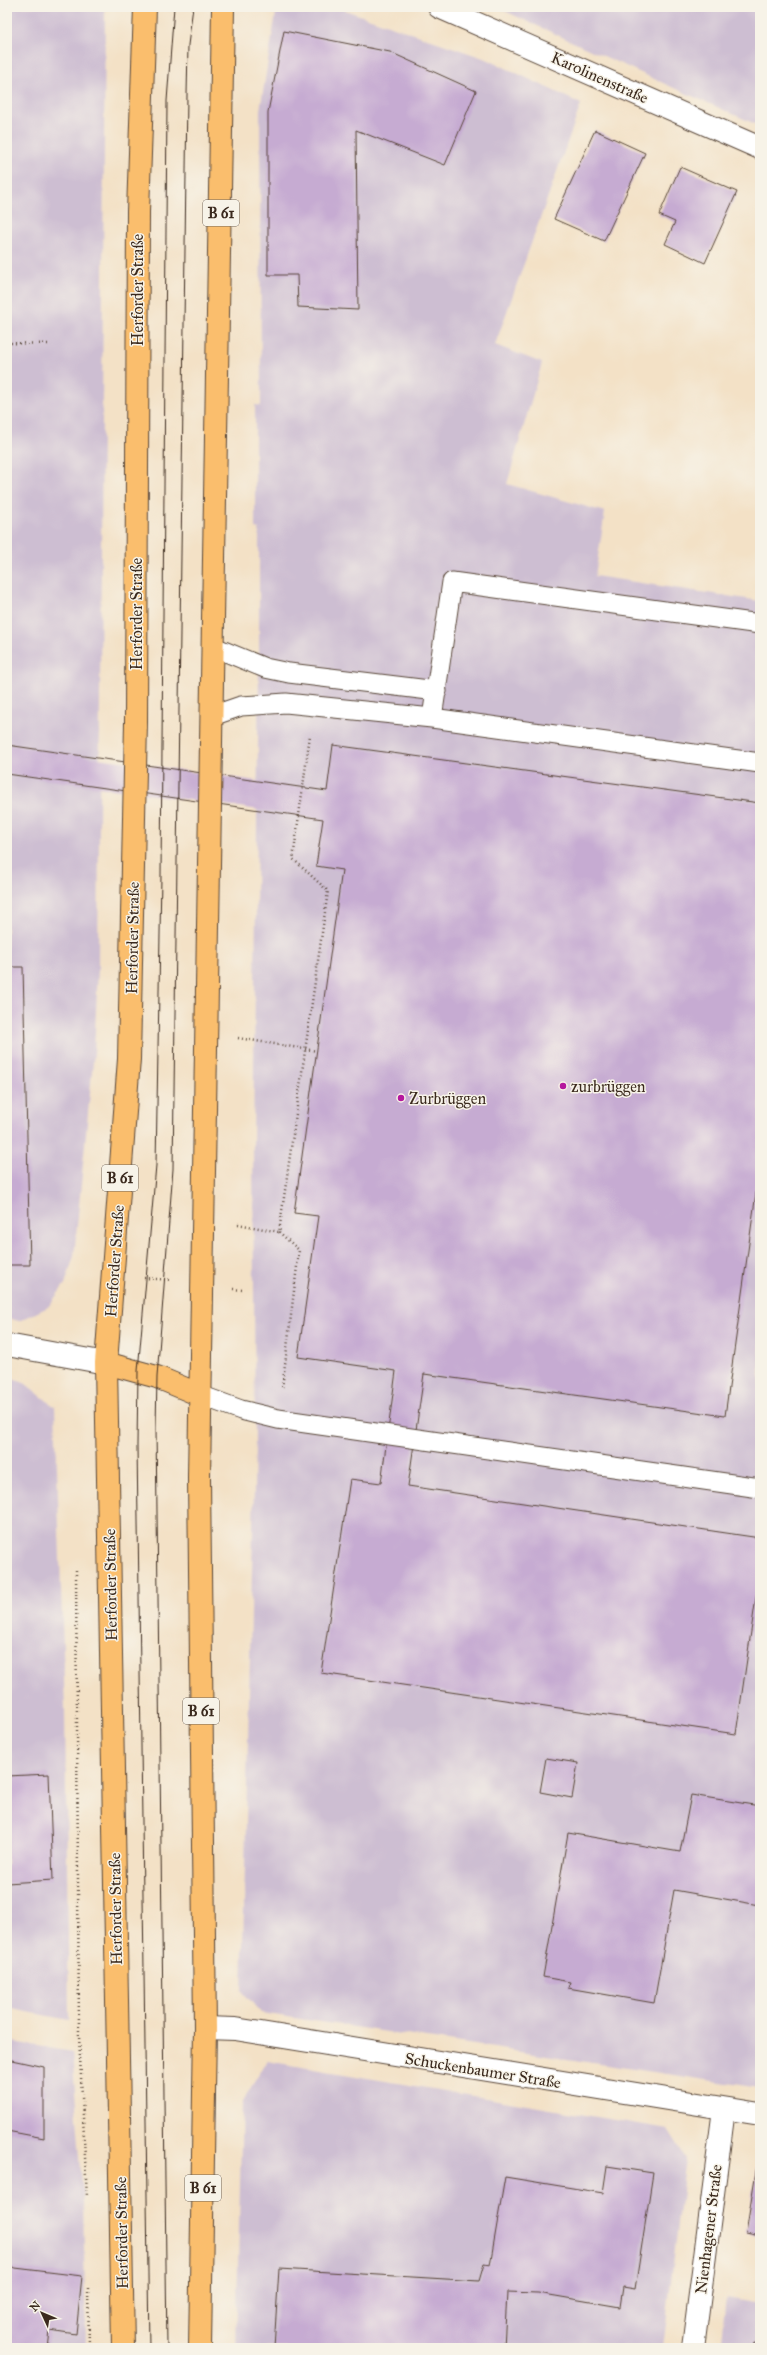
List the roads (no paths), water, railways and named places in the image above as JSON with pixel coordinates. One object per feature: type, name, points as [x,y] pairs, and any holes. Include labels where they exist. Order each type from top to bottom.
[{"type":"main road","name":"Herforder Straße","points":[[123,2348],[106,1363],[129,1059],[136,722],[138,212],[145,7]]},
{"type":"main road","name":"B 61","points":[[200,2348],[205,2028],[199,1478],[214,647],[223,7]]},
{"type":"main road","points":[[106,1363],[144,1373],[200,1395]]},
{"type":"street","name":"Karolinenstraße","points":[[439,7],[760,148]]},
{"type":"street","points":[[7,1345],[106,1363]]},
{"type":"street","name":"Schuckenbaumer Straße","points":[[205,2028],[235,2029],[760,2114]]},
{"type":"street","name":"Nienhagener Straße","points":[[693,2348],[724,2109]]},
{"type":"lane","points":[[432,718],[452,582],[760,624]]},
{"type":"lane","points":[[214,647],[265,668],[289,673],[436,691]]},
{"type":"lane","points":[[212,716],[241,706],[286,703],[432,718],[760,763]]},
{"type":"lane","points":[[200,1395],[241,1410],[278,1419],[760,1488]]},
{"type":"tram line","points":[[149,2348],[137,1445],[138,1371],[156,1165],[161,876],[167,101],[174,7]]},
{"type":"tram line","points":[[167,2348],[156,1428],[157,1377],[173,1169],[187,95],[188,45],[193,7]]},
{"type":"place","name":"zurbrüggen","points":[[563,1086]]},
{"type":"place","name":"Zurbrüggen","points":[[401,1098]]}]
